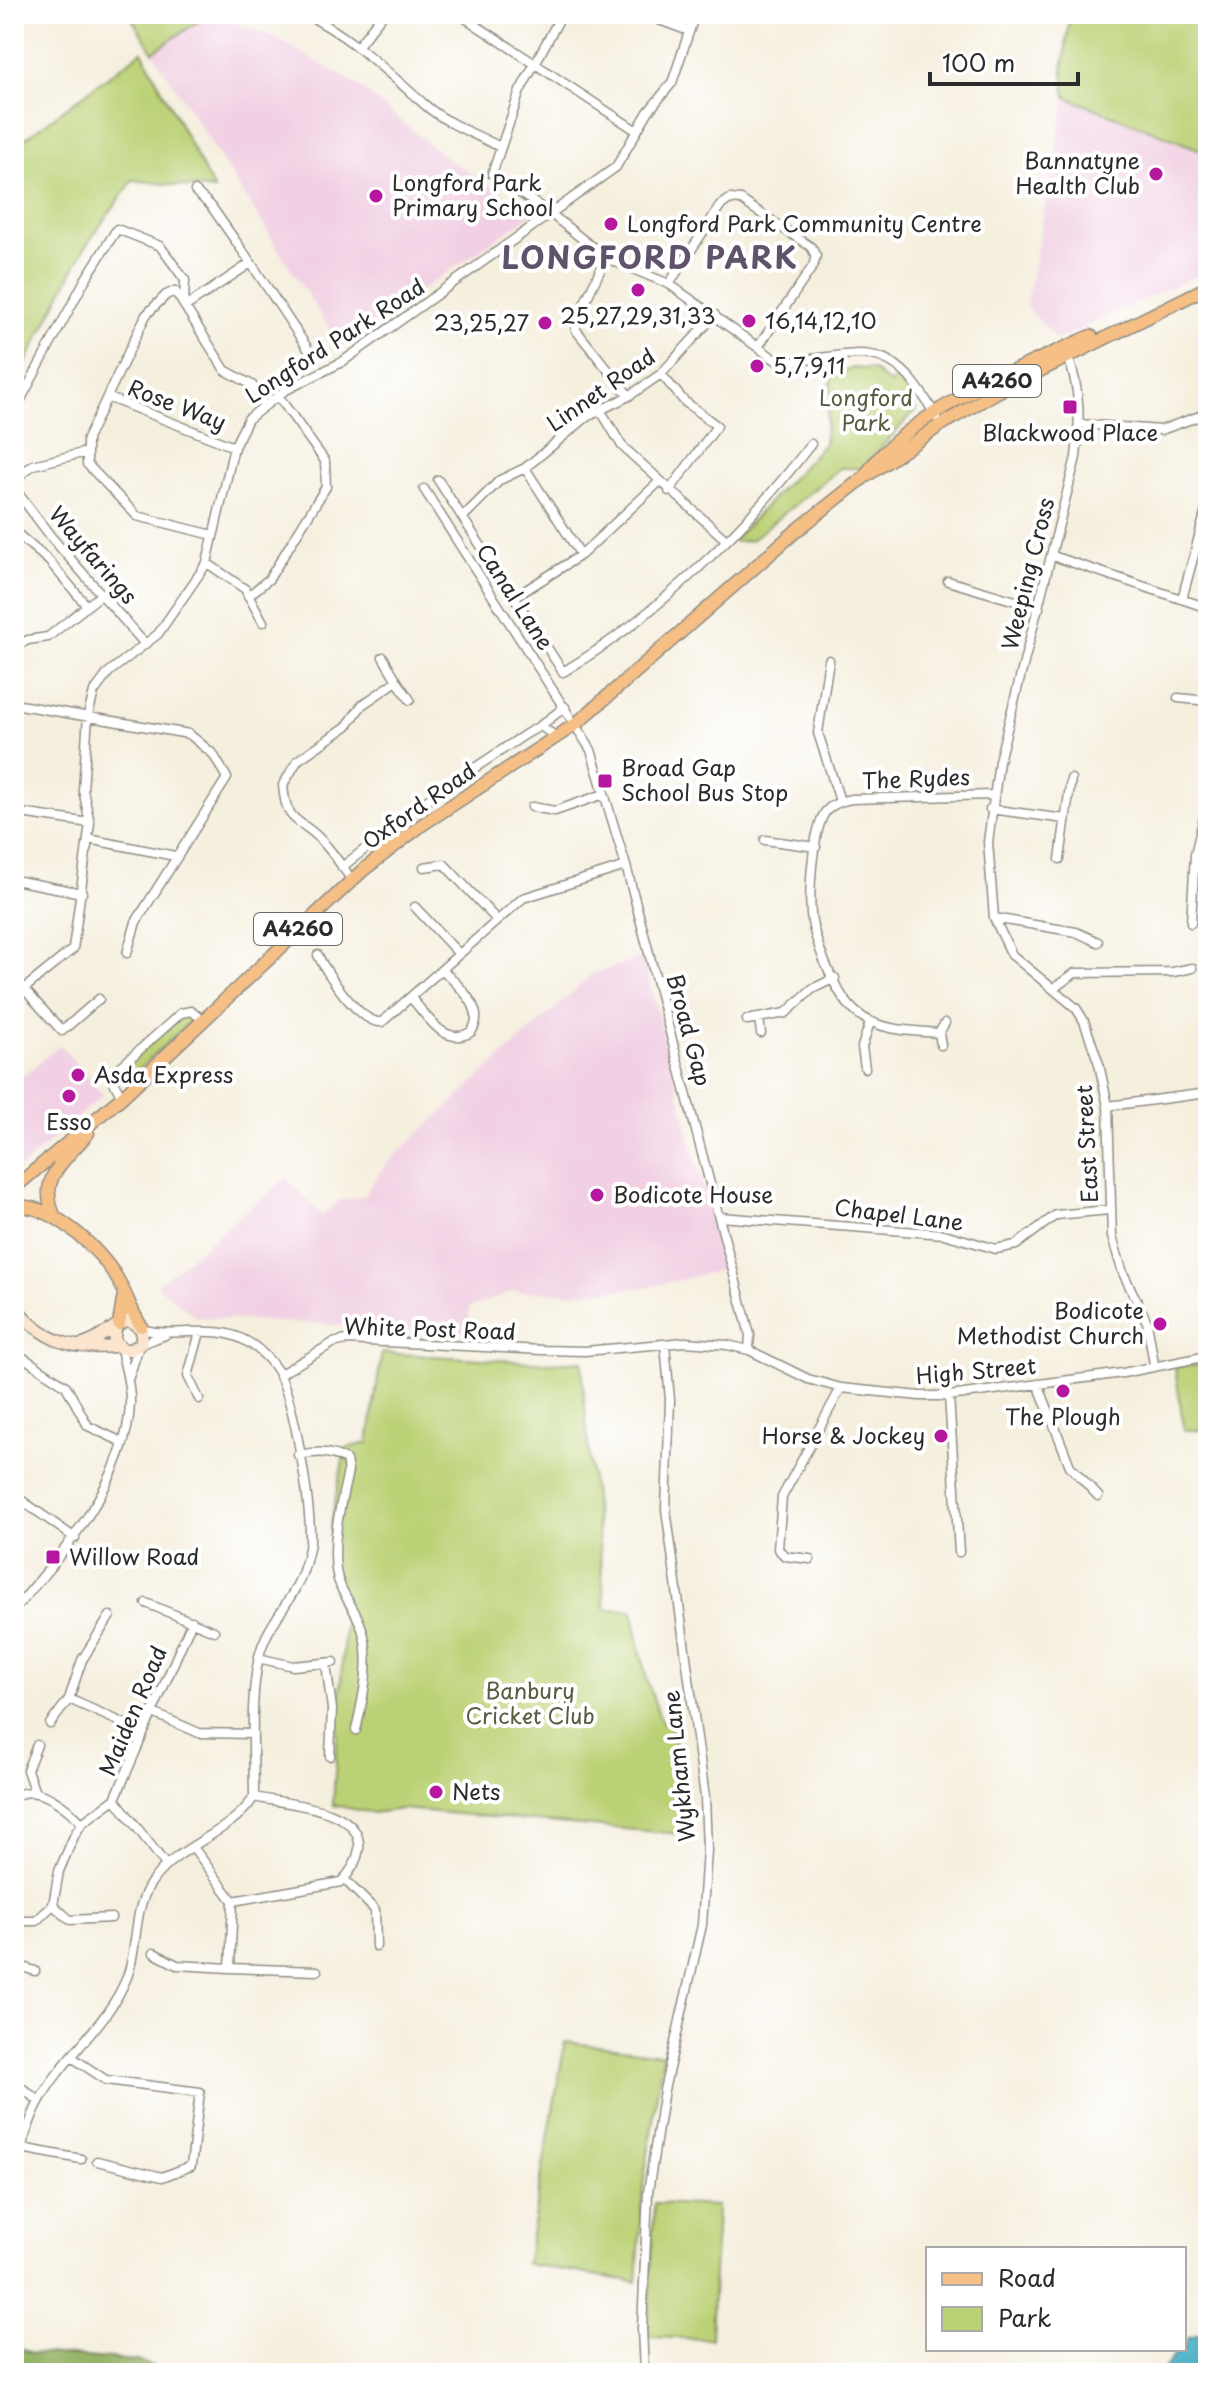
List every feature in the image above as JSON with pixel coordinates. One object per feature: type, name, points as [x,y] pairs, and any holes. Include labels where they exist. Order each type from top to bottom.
[{"type":"main road","name":"Oxford Road","points":[[14,1188],[122,1097],[353,881],[423,824],[576,724],[796,531],[863,478],[879,456],[937,420],[1129,317],[1150,313],[1208,287]]},
{"type":"main road","points":[[55,1215],[48,1198],[50,1177],[102,1114]]},
{"type":"main road","points":[[14,1207],[34,1206],[55,1215],[103,1261],[124,1291],[142,1327]]},
{"type":"main road","points":[[118,1325],[124,1291]]},
{"type":"street","points":[[305,14],[329,25],[406,85],[424,105],[500,147]]},
{"type":"street","points":[[357,47],[383,14]]},
{"type":"street","points":[[459,14],[637,131]]},
{"type":"street","points":[[562,14],[534,61],[492,174],[551,214],[606,258],[669,284],[780,363],[857,353],[878,354],[899,364],[937,420]]},
{"type":"street","points":[[643,14],[689,31]]},
{"type":"street","name":"Longford Park Road","points":[[18,992],[73,949],[90,823],[83,790],[88,715],[94,692],[101,682],[158,634],[207,563],[234,447],[248,419],[263,405],[342,362],[616,167],[637,131],[672,83],[695,14]]},
{"type":"street","points":[[195,191],[211,206],[314,358]]},
{"type":"street","points":[[669,284],[720,206],[730,199],[741,200],[811,247],[816,256],[813,266],[758,347]]},
{"type":"street","points":[[14,412],[85,280],[117,229],[160,246],[185,280],[184,305]]},
{"type":"street","points":[[606,258],[576,321],[576,330],[629,396]]},
{"type":"street","points":[[184,305],[251,263]]},
{"type":"street","points":[[213,535],[137,516],[87,464],[87,439],[146,315],[166,295],[175,291],[225,370],[252,385],[263,405]]},
{"type":"street","name":"Linnet Road","points":[[463,517],[500,480],[525,468],[588,416],[629,396],[661,374],[715,315]]},
{"type":"street","name":"Weeping Cross","points":[[990,809],[1008,720],[1053,556],[1076,457],[1079,424],[1077,378],[1066,352]]},
{"type":"street","points":[[661,374],[684,401],[717,426],[669,491]]},
{"type":"street","points":[[248,596],[269,579],[326,487],[325,461],[278,396]]},
{"type":"street","name":"Rose Way","points":[[107,397],[234,447]]},
{"type":"street","points":[[601,411],[622,446],[725,539]]},
{"type":"street","points":[[1079,424],[1161,430],[1208,413]]},
{"type":"street","points":[[438,480],[563,672],[602,649],[649,611],[725,539],[811,444]]},
{"type":"street","points":[[14,480],[33,465],[87,452]]},
{"type":"street","points":[[525,468],[581,555]]},
{"type":"street","points":[[515,597],[581,555],[659,482]]},
{"type":"street","name":"Wayfarings","points":[[14,488],[145,644]]},
{"type":"street","name":"Canal Lane","points":[[424,489],[576,724]]},
{"type":"street","points":[[1182,599],[1205,514],[1208,515]]},
{"type":"street","points":[[14,531],[49,561],[87,606]]},
{"type":"street","points":[[1053,556],[1208,608]]},
{"type":"street","points":[[207,563],[248,596],[263,622]]},
{"type":"street","points":[[948,581],[1039,608]]},
{"type":"street","points":[[14,633],[15,646],[48,637],[102,594]]},
{"type":"street","points":[[383,657],[410,700]]},
{"type":"street","name":"The Rydes","points":[[829,660],[818,733],[840,801]]},
{"type":"street","points":[[353,881],[319,837],[302,828],[289,811],[283,785],[298,760],[347,726],[362,705],[397,681]]},
{"type":"street","points":[[1178,698],[1208,701]]},
{"type":"street","points":[[14,704],[189,734],[213,754],[227,778],[136,922],[127,953]]},
{"type":"street","points":[[342,867],[434,795],[565,707]]},
{"type":"street","name":"Broad Gap","points":[[576,724],[591,750],[626,866],[750,1335],[749,1350]]},
{"type":"street","points":[[540,726],[557,737]]},
{"type":"street","points":[[1060,859],[1071,779]]},
{"type":"street","points":[[532,807],[555,811],[604,794]]},
{"type":"street","name":"The Rydes","points":[[870,1022],[848,1004],[820,946],[811,913],[816,847],[822,817],[840,801],[993,795]]},
{"type":"street","points":[[1191,923],[1195,854],[1208,801]]},
{"type":"street","points":[[990,809],[1065,819]]},
{"type":"street","name":"East Street","points":[[990,809],[988,870],[994,918],[1012,955],[1076,1008],[1084,1021],[1108,1106],[1109,1210],[1116,1255],[1147,1322],[1154,1364]]},
{"type":"street","points":[[14,812],[90,823]]},
{"type":"street","points":[[88,839],[175,856]]},
{"type":"street","points":[[765,840],[816,847]]},
{"type":"street","points":[[1195,854],[1208,855]]},
{"type":"street","points":[[424,867],[444,864],[496,919]]},
{"type":"street","points":[[318,955],[324,969],[370,1020],[387,1019],[496,919],[532,894],[626,866]]},
{"type":"street","points":[[14,880],[82,893]]},
{"type":"street","points":[[415,907],[459,954]]},
{"type":"street","points":[[994,918],[1076,932],[1098,942]]},
{"type":"street","points":[[1054,988],[1075,973],[1173,972],[1192,968]]},
{"type":"street","points":[[411,998],[444,1035],[457,1038],[471,1032],[477,1018],[473,1004],[443,970]]},
{"type":"street","points":[[747,1020],[786,1013],[812,989],[835,978]]},
{"type":"street","points":[[18,992],[62,1031],[99,999]]},
{"type":"street","points":[[122,1097],[114,1083],[117,1070],[181,1013],[191,1011],[204,1020]]},
{"type":"street","points":[[759,1019],[761,1033]]},
{"type":"street","points":[[865,1068],[862,1047],[870,1022],[939,1033]]},
{"type":"street","points":[[941,1045],[939,1033],[945,1023]]},
{"type":"street","points":[[1108,1106],[1208,1093]]},
{"type":"street","name":"Chapel Lane","points":[[720,1217],[944,1234],[996,1249],[1016,1245],[1056,1215],[1109,1210]]},
{"type":"street","points":[[14,1305],[42,1335],[59,1343],[77,1346],[130,1350],[170,1334],[200,1332],[235,1335],[248,1341],[279,1375],[298,1455],[310,1542],[303,1572],[266,1635],[258,1658],[253,1734],[254,1797],[238,1814],[166,1865],[142,1901],[134,1926],[127,1976],[73,2058],[39,2101],[25,2133],[21,2148],[81,2159]]},
{"type":"street","points":[[77,1346],[102,1338],[128,1320],[170,1334]]},
{"type":"street","points":[[15,1608],[75,1538],[103,1490],[122,1442],[129,1414],[129,1382],[120,1347],[114,1339],[118,1325]]},
{"type":"street","points":[[129,1382],[142,1327]]},
{"type":"street","points":[[199,1399],[188,1376],[200,1332]]},
{"type":"street","name":"White Post Road","points":[[279,1375],[333,1343],[346,1340],[571,1351],[665,1344]]},
{"type":"street","name":"High Street","points":[[665,1344],[702,1342],[749,1350],[808,1379],[841,1388],[949,1396],[1123,1373],[1154,1364],[1208,1356]]},
{"type":"street","name":"Wykham Lane","points":[[644,2373],[642,2328],[648,2192],[664,2090],[702,1925],[707,1850],[705,1797],[666,1509],[670,1400],[665,1344]]},
{"type":"street","points":[[24,1358],[66,1386],[88,1426],[122,1442]]},
{"type":"street","points":[[1038,1384],[1070,1466],[1098,1496]]},
{"type":"street","points":[[810,1559],[785,1556],[778,1549],[779,1507],[794,1472],[841,1388]]},
{"type":"street","points":[[949,1396],[959,1552]]},
{"type":"street","points":[[298,1455],[323,1451],[346,1460],[348,1471],[334,1547],[340,1592],[359,1620],[365,1640],[363,1699],[356,1730]]},
{"type":"street","points":[[14,1495],[75,1538]]},
{"type":"street","points":[[146,1603],[214,1631]]},
{"type":"street","points":[[50,1724],[69,1699],[82,1660],[110,1616]]},
{"type":"street","name":"Maiden Road","points":[[53,1905],[59,1871],[82,1823],[115,1799],[192,1621]]},
{"type":"street","points":[[258,1658],[293,1666],[330,1663],[330,1756]]},
{"type":"street","points":[[69,1699],[143,1732]]},
{"type":"street","points":[[151,1712],[199,1733],[253,1734]]},
{"type":"street","points":[[35,1793],[27,1770],[37,1745]]},
{"type":"street","points":[[14,1797],[35,1793],[69,1810],[82,1823]]},
{"type":"street","points":[[233,1901],[344,1879],[354,1864],[359,1847],[357,1836],[347,1821],[324,1812],[254,1797]]},
{"type":"street","points":[[115,1799],[166,1865]]},
{"type":"street","points":[[193,1847],[233,1901],[230,1968]]},
{"type":"street","points":[[344,1879],[375,1910],[376,1946]]},
{"type":"street","points":[[14,1921],[36,1921],[53,1905],[70,1920],[111,1918]]},
{"type":"street","points":[[154,1953],[177,1965],[317,1971]]},
{"type":"street","points":[[14,1975],[16,1964],[35,1971]]},
{"type":"street","points":[[73,2058],[106,2080],[200,2092],[191,2166],[162,2177],[97,2161]]},
{"type":"street","points":[[14,2082],[39,2101]]},
{"type":"shaded area","name":"Longford Park Primary School","points":[[209,14],[274,37],[356,84],[449,160],[534,213],[340,346],[153,52]]},
{"type":"shaded area","points":[[1066,97],[1208,155],[1208,270],[1057,340],[1026,306]]},
{"type":"shaded area","points":[[643,957],[725,1269],[649,1287],[573,1293],[513,1291],[469,1308],[469,1333],[196,1317],[157,1285],[286,1178],[322,1215],[339,1201],[364,1196],[385,1165],[592,974]]},
{"type":"shaded area","points":[[60,1045],[103,1095],[14,1173],[14,1084]]},
{"type":"green space","points":[[129,14],[209,14],[153,52]]},
{"type":"green space","points":[[1070,14],[1208,14],[1208,153],[1066,97],[1063,71]]},
{"type":"green space","points":[[142,51],[214,190],[133,180],[85,247],[14,386],[14,147]]},
{"type":"green space","name":"Longford Park","points":[[853,368],[873,370],[890,384],[898,377],[916,410],[862,468],[840,468],[751,540],[733,540],[824,444],[832,376]]},
{"type":"green space","points":[[190,1014],[193,1019],[126,1081],[118,1079],[122,1069],[180,1017]]},
{"type":"green space","name":"Banbury Cricket Club","points":[[382,1353],[550,1363],[582,1361],[605,1609],[632,1610],[646,1677],[661,1721],[671,1725],[690,1835],[402,1809],[373,1813],[333,1805],[345,1620],[332,1580],[330,1536],[346,1448],[368,1443]]},
{"type":"green space","points":[[1208,1364],[1208,1430],[1184,1430],[1175,1367]]},
{"type":"green space","points":[[565,2042],[663,2054],[643,2185],[637,2282],[526,2264]]},
{"type":"green space","points":[[654,2203],[717,2206],[711,2339],[648,2337]]},
{"type":"green space","points":[[14,2346],[31,2353],[137,2361],[172,2373],[14,2373]]},
{"type":"water","points":[[1208,2331],[1208,2373],[1161,2373],[1178,2351],[1186,2351],[1188,2338]]},
{"type":"place","name":"Bannatyne Health Club","points":[[1156,174]]},
{"type":"place","name":"Longford Park Primary School","points":[[376,196]]},
{"type":"place","name":"Longford Park Community Centre","points":[[611,224]]},
{"type":"place","name":"25,27,29,31,33","points":[[638,290]]},
{"type":"place","name":"16,14,12,10","points":[[749,321]]},
{"type":"place","name":"23,25,27","points":[[545,323]]},
{"type":"place","name":"5,7,9,11","points":[[757,366]]},
{"type":"place","name":"Blackwood Place","points":[[1070,407]]},
{"type":"place","name":"Broad Gap School Bus Stop","points":[[605,781]]},
{"type":"place","name":"Asda Express","points":[[78,1075]]},
{"type":"place","name":"Esso","points":[[69,1096]]},
{"type":"place","name":"Bodicote House","points":[[597,1195]]},
{"type":"place","name":"Bodicote Methodist Church","points":[[1160,1324]]},
{"type":"place","name":"The Plough","points":[[1063,1391]]},
{"type":"place","name":"Horse & Jockey","points":[[941,1436]]},
{"type":"place","name":"Willow Road","points":[[53,1557]]},
{"type":"place","name":"Nets","points":[[436,1792]]},
{"type":"district","name":"LONGFORD PARK","points":[[650,259]]}]
